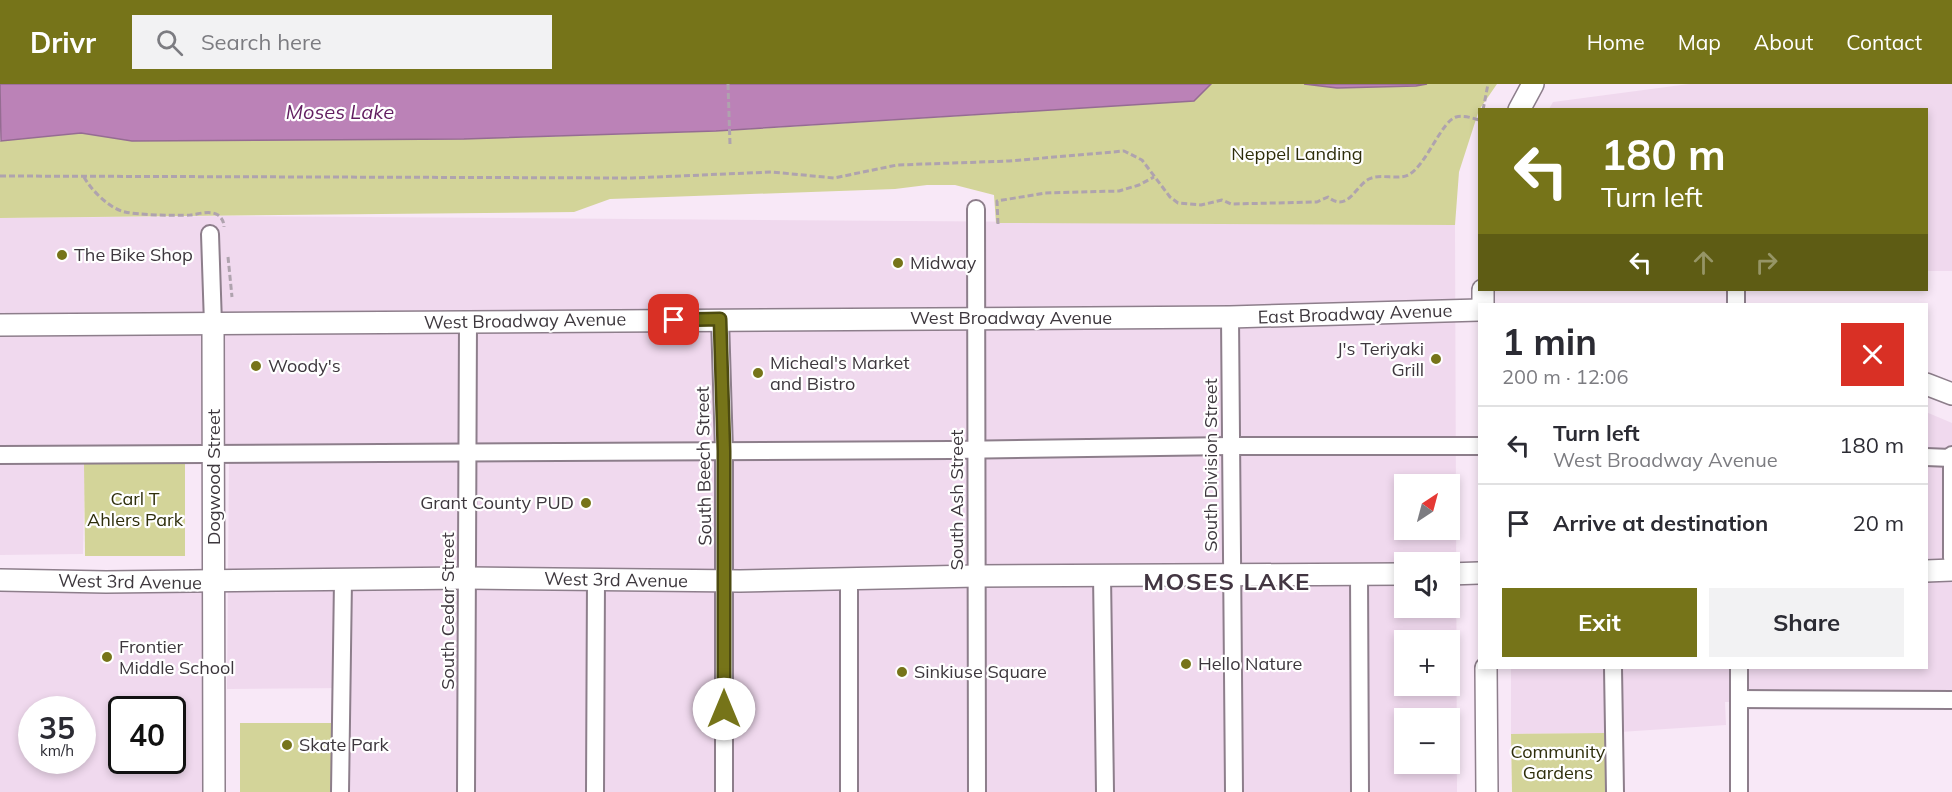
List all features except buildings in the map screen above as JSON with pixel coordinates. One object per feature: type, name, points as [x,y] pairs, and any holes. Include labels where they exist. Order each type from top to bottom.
[{"type":"main road","points":[[1520,108],[1533,84]]},
{"type":"main road","name":"East Broadway Avenue","points":[[1230,317],[1478,310]]},
{"type":"main road","name":"West Broadway Avenue","points":[[0,325],[1230,317]]},
{"type":"main road","name":"Dogwood Street","points":[[213,324],[214,792]]},
{"type":"main road","points":[[1928,385],[1952,393]]},
{"type":"main road","points":[[1928,571],[1952,570]]},
{"type":"main road","points":[[1460,574],[1478,573]]},
{"type":"main road","name":"West 3rd Avenue","points":[[0,580],[214,582],[468,578],[724,581],[977,576],[1394,574]]},
{"type":"main road","points":[[1486,669],[1487,792]]},
{"type":"street","name":"South Ash Street","points":[[976,209],[977,792]]},
{"type":"street","name":"Dogwood Street","points":[[213,324],[217,231]]},
{"type":"street","name":"South Division Street","points":[[1230,317],[1234,792]]},
{"type":"street","name":"South Beech Street","points":[[720,319],[724,451],[724,792]]},
{"type":"street","name":"South Cedar Street","points":[[466,792],[468,322]]},
{"type":"street","points":[[0,455],[1478,446]]},
{"type":"street","points":[[1928,457],[1951,456],[1952,558]]},
{"type":"street","points":[[1359,574],[1360,792]]},
{"type":"street","points":[[1102,575],[1105,792]]},
{"type":"street","points":[[849,579],[849,792]]},
{"type":"street","points":[[340,792],[343,580]]},
{"type":"street","points":[[595,792],[596,580]]},
{"type":"street","points":[[1613,669],[1615,792]]},
{"type":"street","points":[[1739,669],[1739,792]]},
{"type":"street","points":[[1739,699],[1952,700]]},
{"type":"path","points":[[728,84],[730,144]]},
{"type":"path","points":[[1483,108],[1488,84]]},
{"type":"path","points":[[0,176],[632,178],[772,172],[834,178],[897,165],[1009,161],[1124,151],[1142,160],[1170,197],[1178,203],[1201,205],[1222,200],[1232,204],[1317,202],[1328,197],[1338,202],[1347,201],[1366,180],[1374,177],[1408,176],[1422,163],[1448,123],[1455,117],[1478,120]]},
{"type":"path","points":[[84,177],[89,187],[98,195],[124,212],[217,214],[224,221],[217,231]]},
{"type":"path","points":[[998,224],[997,201],[1045,193],[1119,191],[1155,177]]},
{"type":"path","points":[[227,251],[232,297]]},
{"type":"shaded area","points":[[1689,84],[1952,84],[1952,271],[1928,271],[1928,108],[1550,108],[1553,102]]},
{"type":"shaded area","points":[[231,216],[1455,225],[1456,474],[1394,474],[1394,540],[1456,540],[1456,552],[1394,552],[1394,618],[1456,618],[1456,630],[1394,630],[1394,696],[1457,696],[1457,708],[1394,708],[1394,774],[1457,774],[1457,792],[345,792],[347,688],[227,689],[229,462],[85,463],[83,554],[0,555],[0,218]]},
{"type":"shaded area","points":[[1928,413],[1952,423],[1952,700],[1725,702],[1726,725],[1605,733],[1511,734],[1511,669],[1928,669]]},
{"type":"shaded area","name":"Frontier Middle School","points":[[0,579],[214,582],[214,792],[0,792]]},
{"type":"green space","name":"Neppel Landing","points":[[1211,84],[1303,84],[1337,88],[1497,84],[1480,108],[1478,108],[1459,172],[1455,225],[996,223],[994,195],[955,185],[610,199],[574,212],[0,218],[0,141],[81,133],[132,141],[464,139],[722,131],[1194,101]]},
{"type":"green space","name":"Carl T Ahlers Park","points":[[185,462],[185,556],[85,556],[84,463]]},
{"type":"green space","name":"Skate Park","points":[[240,723],[333,723],[334,792],[240,792]]},
{"type":"green space","name":"Community Gardens","points":[[1605,733],[1605,792],[1512,792],[1511,734]]},
{"type":"water","name":"Moses Lake","points":[[0,84],[1211,84],[1194,101],[716,131],[464,139],[132,141],[81,133],[1,141]]},
{"type":"water","points":[[1304,84],[1427,84],[1337,88]]},
{"type":"place","name":"The Bike Shop","points":[[62,255]]},
{"type":"place","name":"Midway","points":[[898,263]]},
{"type":"place","name":"J's Teriyaki Grill","points":[[1436,359]]},
{"type":"place","name":"Woody's","points":[[256,366]]},
{"type":"place","name":"Micheal's Market and Bistro","points":[[758,373]]},
{"type":"place","name":"Grant County PUD","points":[[586,503]]},
{"type":"place","name":"Frontier Middle School","points":[[107,657]]},
{"type":"place","name":"Hello Nature","points":[[1186,664]]},
{"type":"place","name":"Sinkiuse Square","points":[[902,672]]},
{"type":"place","name":"Skate Park","points":[[287,745]]},
{"type":"district","name":"MOSES LAKE","points":[[1227,582]]},
{"type":"route","points":[[674,320],[720,319],[724,451],[724,709]]}]
